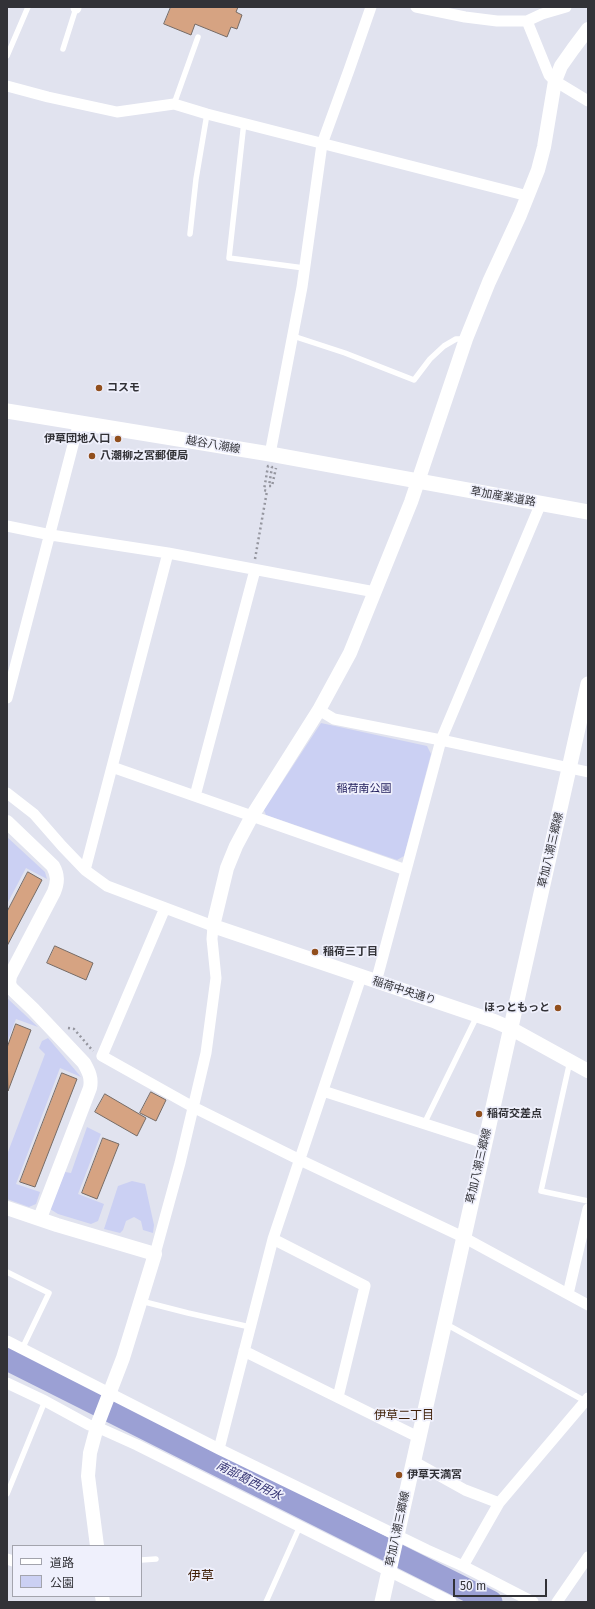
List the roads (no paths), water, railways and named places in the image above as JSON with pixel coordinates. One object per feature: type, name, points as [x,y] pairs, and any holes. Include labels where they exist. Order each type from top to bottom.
[{"type":"main road","name":"越谷八潮線","points":[[7,411],[270,454],[418,482]]},
{"type":"main road","name":"草加産業道路","points":[[418,482],[588,512]]},
{"type":"main road","name":"草加八潮三郷線","points":[[382,1602],[588,684]]},
{"type":"street","points":[[270,454],[293,336],[322,144],[371,7]]},
{"type":"street","points":[[416,7],[497,22],[527,21],[542,14],[566,7]]},
{"type":"street","points":[[527,21],[548,75],[588,102]]},
{"type":"street","points":[[97,1545],[88,1476],[90,1454],[98,1425],[123,1358],[141,1301],[206,1053],[216,978],[212,939],[213,926],[228,868],[236,846],[252,816],[319,710],[350,653],[411,502],[466,338],[538,170],[544,148],[555,80],[569,55],[588,29]]},
{"type":"street","points":[[7,86],[48,97],[117,112],[174,104],[322,144],[528,196]]},
{"type":"street","points":[[7,694],[51,535],[79,422]]},
{"type":"street","points":[[376,982],[441,740],[541,503]]},
{"type":"street","points":[[7,526],[51,535],[168,553],[375,592]]},
{"type":"street","points":[[85,870],[168,553]]},
{"type":"street","points":[[195,796],[254,569]]},
{"type":"street","points":[[319,710],[334,720],[441,740],[588,772]]},
{"type":"street","points":[[112,768],[406,870]]},
{"type":"street","points":[[7,793],[34,814],[85,870],[107,886],[213,926]]},
{"type":"street","points":[[7,822],[53,866],[57,874],[57,884],[54,892],[10,976],[9,983],[11,988],[47,1022],[84,1063],[89,1072],[91,1081],[90,1088],[40,1218]]},
{"type":"street","points":[[165,908],[102,1056],[193,1107],[300,1160],[463,1237],[588,1305]]},
{"type":"street","name":"稲荷中央通り","points":[[213,926],[510,1028],[588,1071]]},
{"type":"street","points":[[219,1449],[273,1239],[361,977]]},
{"type":"street","points":[[323,1091],[484,1144]]},
{"type":"street","points":[[7,1208],[154,1254]]},
{"type":"street","points":[[568,1294],[588,1209]]},
{"type":"street","points":[[273,1239],[365,1286],[338,1397]]},
{"type":"street","points":[[7,1341],[108,1397],[219,1449],[396,1538],[463,1566],[533,1602]]},
{"type":"street","points":[[244,1351],[418,1437]]},
{"type":"street","points":[[7,1383],[45,1401],[88,1425],[98,1425],[300,1526],[390,1567],[452,1602]]},
{"type":"street","points":[[463,1566],[499,1503],[587,1399]]},
{"type":"street","points":[[413,1461],[465,1490],[499,1503]]},
{"type":"street","points":[[557,1602],[588,1557]]},
{"type":"lane","points":[[7,56],[28,7]]},
{"type":"lane","points":[[63,49],[76,7]]},
{"type":"lane","points":[[174,104],[198,37]]},
{"type":"lane","points":[[190,234],[196,179],[207,114]]},
{"type":"lane","points":[[244,122],[229,258],[304,268]]},
{"type":"lane","points":[[293,336],[345,353],[414,380],[430,359],[444,346],[456,339],[466,338]]},
{"type":"lane","points":[[424,1124],[478,1016]]},
{"type":"lane","points":[[570,1061],[541,1191],[588,1201]]},
{"type":"lane","points":[[7,1272],[49,1293],[22,1349]]},
{"type":"lane","points":[[141,1301],[250,1327]]},
{"type":"lane","points":[[444,1323],[587,1399]]},
{"type":"lane","points":[[7,1494],[45,1401]]},
{"type":"lane","points":[[266,1602],[300,1526]]},
{"type":"lane","points":[[142,1560],[156,1559]]},
{"type":"waterway","name":"南部葛西用水","points":[[7,1359],[491,1602]]},
{"type":"place","name":"コスモ","points":[[99,388]]},
{"type":"place","name":"伊草団地入口","points":[[118,439]]},
{"type":"place","name":"八潮柳之宮郵便局","points":[[92,456]]},
{"type":"place","name":"稲荷三丁目","points":[[315,952]]},
{"type":"place","name":"ほっともっと","points":[[558,1008]]},
{"type":"place","name":"稲荷交差点","points":[[479,1114]]},
{"type":"place","name":"伊草天満宮","points":[[399,1475]]},
{"type":"district","name":"伊草二丁目","points":[[404,1416]]},
{"type":"district","name":"伊草","points":[[201,1576]]},
{"type":"park label","name":"稲荷南公園","points":[[364,789]]}]
